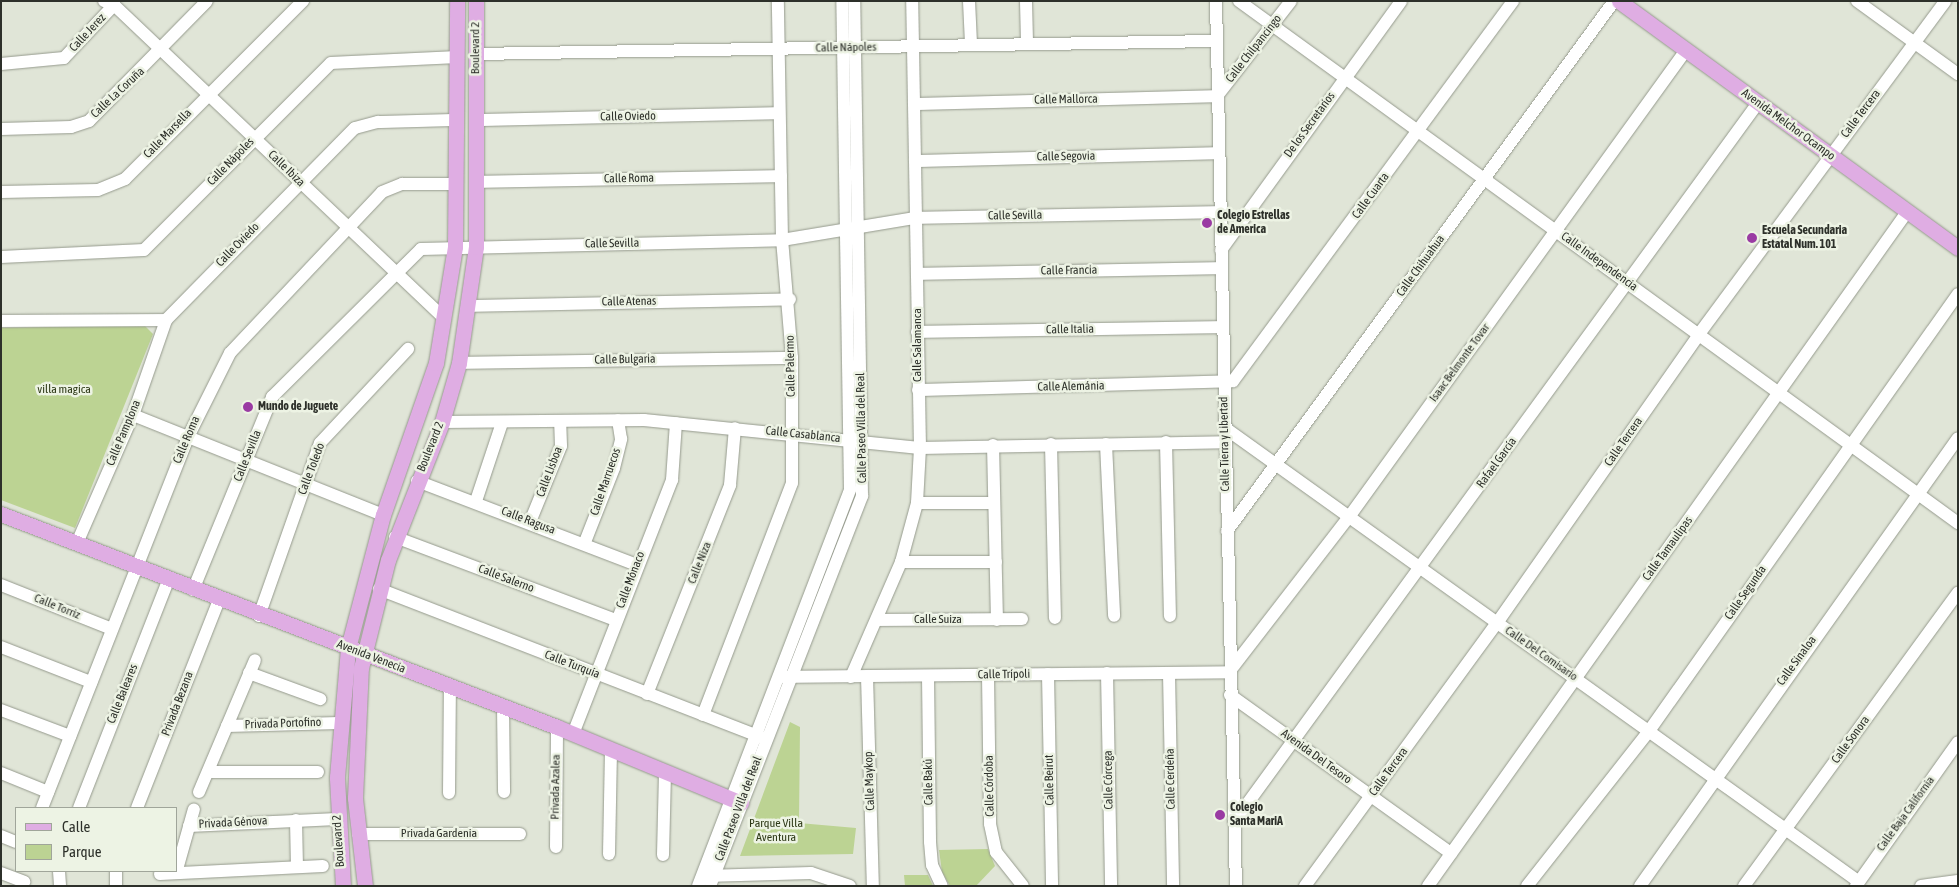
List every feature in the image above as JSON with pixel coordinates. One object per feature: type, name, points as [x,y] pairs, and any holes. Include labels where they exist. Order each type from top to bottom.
[{"type":"main road","name":"Boulevard 2","points":[[343,886],[337,819],[339,723],[348,648],[383,516],[418,420],[444,318],[455,247],[457,1]]},
{"type":"main road","name":"Boulevard 2","points":[[365,886],[358,834],[355,737],[363,654],[379,589],[396,537],[442,422],[459,363],[476,247],[476,1]]},
{"type":"main road","name":"Avenida Melchor Ocampo","points":[[1619,1],[1958,248]]},
{"type":"main road","name":"Avenida Venecia","points":[[1,514],[259,616],[557,727],[736,801]]},
{"type":"street","name":"Calle Marsella","points":[[1,192],[98,190],[125,179],[207,94],[303,1]]},
{"type":"street","name":"Calle Palermo","points":[[703,715],[783,512],[792,483],[792,358],[790,299],[782,240],[778,1]]},
{"type":"street","name":"Calle Paseo Villa del Real","points":[[842,1],[849,48]]},
{"type":"street","name":"Calle Paseo Villa del Real","points":[[705,881],[762,737],[847,504],[857,440],[851,230],[849,48],[854,1]]},
{"type":"street","name":"Calle Salamanca","points":[[851,677],[879,620],[901,562],[917,503],[920,448],[912,1]]},
{"type":"street","points":[[969,1],[971,44]]},
{"type":"street","points":[[1026,1],[1027,43]]},
{"type":"street","name":"Calle Tierra y Libertad","points":[[1216,1],[1229,672],[1236,886]]},
{"type":"street","name":"Calle Independencia","points":[[1239,1],[1418,132],[1484,177],[1778,394],[1958,523]]},
{"type":"street","name":"Calle Chilpancingo","points":[[1217,96],[1291,1]]},
{"type":"street","name":"De los Secretarios","points":[[1220,250],[1401,1]]},
{"type":"street","name":"Calle Cuarta","points":[[1224,384],[1244,371],[1513,1]]},
{"type":"street","name":"Calle Chihuahua","points":[[1227,531],[1278,466],[1484,177],[1614,1]]},
{"type":"street","points":[[1857,1],[1958,74]]},
{"type":"street","name":"Calle Tercera","points":[[1306,886],[1497,623],[1699,334],[1945,1]]},
{"type":"street","name":"Calle La Coruña","points":[[1,128],[71,127],[89,120],[162,50],[206,2]]},
{"type":"street","name":"Calle Ibiza","points":[[109,3],[162,50],[444,318]]},
{"type":"street","name":"Calle Jerez","points":[[1,64],[64,58],[109,3]]},
{"type":"street","name":"Calle Nápoles","points":[[476,54],[1217,41]]},
{"type":"street","name":"Isaac Belmonte Tovar","points":[[1229,672],[1349,517],[1686,50]]},
{"type":"street","name":"Calle Nápoles","points":[[1,257],[144,250],[331,63],[457,57]]},
{"type":"street","name":"Calle Mallorca","points":[[914,104],[1217,96]]},
{"type":"street","name":"Rafael García","points":[[1234,822],[1296,742],[1758,102]]},
{"type":"street","name":"Calle Oviedo","points":[[477,120],[779,113]]},
{"type":"street","name":"Calle Oviedo","points":[[166,320],[299,181],[364,123],[456,120]]},
{"type":"street","name":"Calle Segovia","points":[[915,161],[1218,154]]},
{"type":"street","name":"Calle Roma","points":[[477,182],[781,176]]},
{"type":"street","name":"Calle Roma","points":[[42,807],[187,439],[230,353],[347,227],[390,187],[457,184]]},
{"type":"street","name":"Calle Sevilla","points":[[193,590],[272,397],[394,272],[420,249],[782,240],[915,218],[1220,212]]},
{"type":"street","name":"Calle Tamaulipas","points":[[1428,886],[1908,212]]},
{"type":"street","name":"Calle Francia","points":[[918,274],[1221,268]]},
{"type":"street","name":"Calle Segunda","points":[[1527,886],[1649,731],[1958,294]]},
{"type":"street","name":"Calle Atenas","points":[[468,306],[790,299]]},
{"type":"street","points":[[1,321],[166,320]]},
{"type":"street","name":"Calle Pamplona","points":[[76,543],[132,415],[166,320]]},
{"type":"street","name":"Calle Italia","points":[[917,332],[1222,327]]},
{"type":"street","name":"Calle Toledo","points":[[259,616],[306,484],[328,432],[408,349]]},
{"type":"street","name":"Calle Bulgaria","points":[[459,363],[792,358]]},
{"type":"street","name":"Calle Alemánia","points":[[918,390],[1224,384]]},
{"type":"street","points":[[132,415],[187,439],[246,460],[383,516]]},
{"type":"street","name":"Calle Casablanca","points":[[442,422],[502,423],[618,420],[676,423],[793,433],[920,448],[993,445],[1225,442]]},
{"type":"street","name":"Calle Marruecos","points":[[584,542],[614,468],[621,439],[618,420]]},
{"type":"street","name":"Calle Lisboa","points":[[530,522],[561,446],[560,421]]},
{"type":"street","points":[[476,501],[502,423]]},
{"type":"street","name":"Calle Mónaco","points":[[573,734],[637,564],[672,480],[676,423]]},
{"type":"street","name":"Calle Niza","points":[[647,694],[730,485],[735,428]]},
{"type":"street","name":"Calle Del Comisario","points":[[1225,428],[1649,731],[1857,883]]},
{"type":"street","name":"Calle Sinaloa","points":[[1640,886],[1713,778],[1958,438]]},
{"type":"street","points":[[1166,442],[1170,616]]},
{"type":"street","points":[[1051,444],[1055,618]]},
{"type":"street","points":[[1106,444],[1114,616]]},
{"type":"street","points":[[993,445],[997,620]]},
{"type":"street","name":"Calle Ragusa","points":[[417,481],[476,501],[637,564]]},
{"type":"street","points":[[917,503],[994,502]]},
{"type":"street","name":"Calle Salerno","points":[[396,537],[616,620]]},
{"type":"street","points":[[901,562],[996,562]]},
{"type":"street","name":"Calle Baleares","points":[[79,807],[168,581]]},
{"type":"street","name":"Calle Torriz","points":[[1,585],[112,629]]},
{"type":"street","name":"Calle Turquía","points":[[379,589],[762,737]]},
{"type":"street","name":"Calle Sonora","points":[[1744,886],[1958,593]]},
{"type":"street","name":"Privada Bezana","points":[[137,807],[219,600]]},
{"type":"street","name":"Calle Suiza","points":[[879,620],[1022,619]]},
{"type":"street","points":[[1,647],[92,682]]},
{"type":"street","name":"Privada Portofino","points":[[199,792],[255,660]]},
{"type":"street","name":"Calle Trípoli","points":[[784,677],[1229,672]]},
{"type":"street","name":"Privada Portofino","points":[[249,673],[320,699]]},
{"type":"street","name":"Calle Córcega","points":[[1107,673],[1112,886]]},
{"type":"street","name":"Calle Cerdeña","points":[[1169,673],[1173,886]]},
{"type":"street","name":"Calle Beirut","points":[[1048,674],[1052,886]]},
{"type":"street","name":"Calle Córdoba","points":[[988,675],[990,824],[996,852],[1023,886]]},
{"type":"street","name":"Calle Maykop","points":[[867,676],[873,886]]},
{"type":"street","name":"Calle Bakú","points":[[928,676],[930,842],[932,866],[942,886]]},
{"type":"street","points":[[449,794],[450,687]]},
{"type":"street","name":"Avenida Del Tesoro","points":[[1230,695],[1451,853]]},
{"type":"street","points":[[503,706],[504,792]]},
{"type":"street","points":[[1,710],[70,736]]},
{"type":"street","name":"Privada Portofino","points":[[227,726],[339,723]]},
{"type":"street","name":"Privada Azalea","points":[[556,847],[557,727]]},
{"type":"street","name":"Calle Baja California","points":[[1857,883],[1958,742]]},
{"type":"street","points":[[609,854],[611,749]]},
{"type":"street","points":[[662,854],[665,771]]},
{"type":"street","points":[[209,772],[318,772]]},
{"type":"street","points":[[1,774],[48,792]]},
{"type":"street","points":[[189,826],[194,809]]},
{"type":"street","name":"Privada Génova","points":[[178,867],[189,826],[337,819]]},
{"type":"street","points":[[296,820],[297,867]]},
{"type":"street","name":"Privada Gardenia","points":[[358,834],[520,834]]},
{"type":"street","points":[[1,836],[15,842]]},
{"type":"street","points":[[160,874],[323,866]]},
{"type":"street","points":[[58,872],[60,886]]},
{"type":"street","points":[[116,872],[116,886]]},
{"type":"street","points":[[1,873],[24,879]]},
{"type":"street","points":[[705,881],[811,874],[850,886]]},
{"type":"street","points":[[1921,886],[1958,881]]},
{"type":"green space","name":"villa magica","points":[[144,325],[153,334],[75,528],[1,500],[1,328]]},
{"type":"green space","name":"Parque Villa Aventura","points":[[790,722],[800,727],[799,823],[856,828],[853,854],[740,856]]},
{"type":"green space","points":[[988,849],[995,866],[976,886],[950,886],[942,872],[939,850]]},
{"type":"green space","points":[[904,875],[928,875],[933,886],[905,886]]},
{"type":"place","name":"Colegio Estrellas de America","points":[[1207,223]]},
{"type":"place","name":"Escuela Secundaria Estatal Num. 101","points":[[1752,238]]},
{"type":"place","name":"Mundo de Juguete","points":[[248,407]]},
{"type":"place","name":"Colegio Santa MariA","points":[[1220,815]]}]
